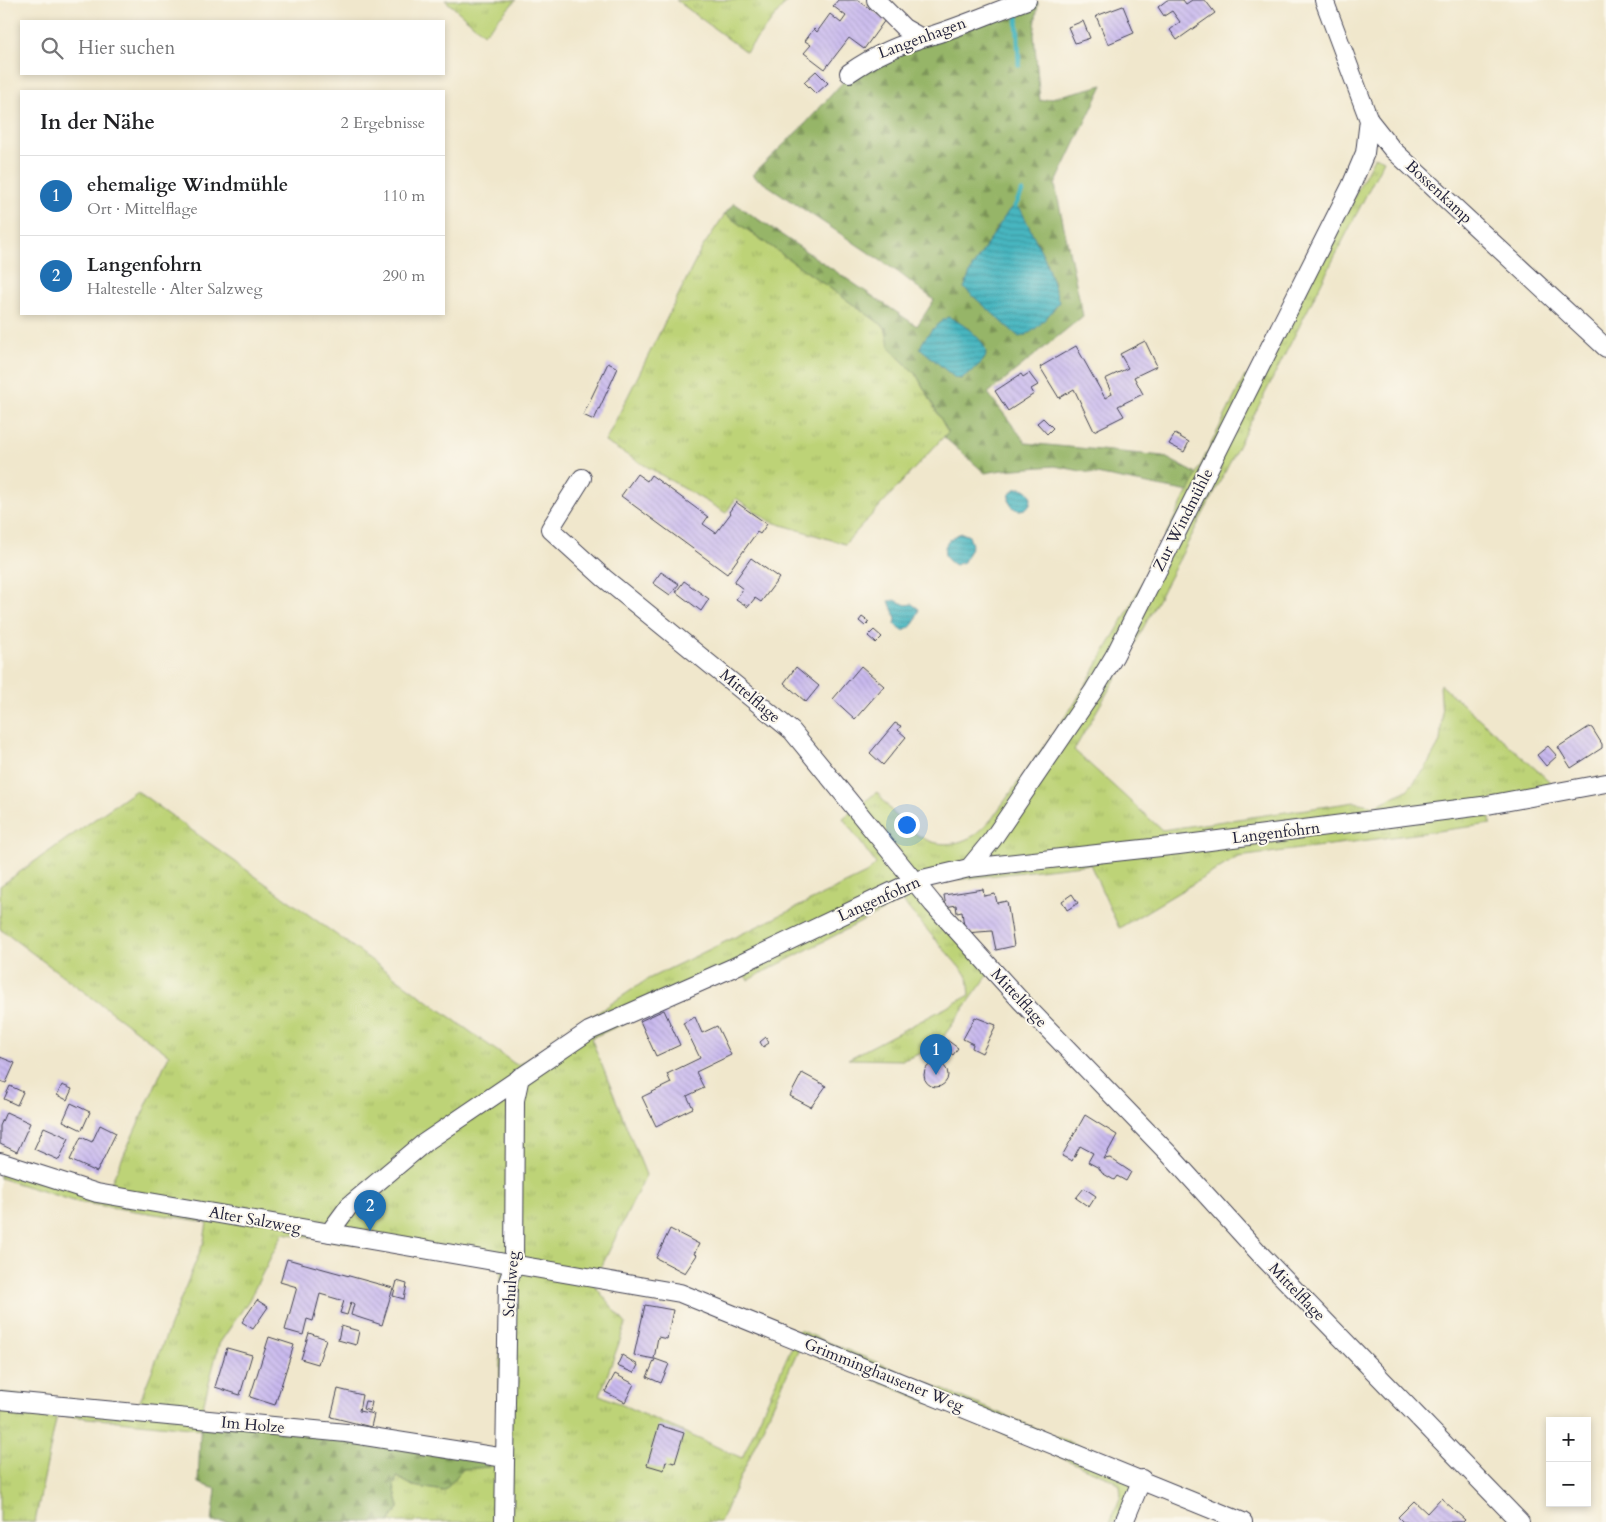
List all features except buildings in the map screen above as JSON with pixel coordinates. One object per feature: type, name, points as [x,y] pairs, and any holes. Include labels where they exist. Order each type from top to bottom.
[{"type":"street","points":[[876,0],[904,28],[920,37]]},
{"type":"street","name":"Langenhagen","points":[[849,73],[872,57],[920,37],[932,35],[1027,0]]},
{"type":"street","name":"Bossenkamp","points":[[1324,0],[1369,120],[1392,148],[1606,348]]},
{"type":"street","name":"Zur Windmühle","points":[[969,868],[998,832],[1094,690],[1115,655],[1351,186],[1365,153],[1369,120]]},
{"type":"street","points":[[1365,153],[1392,148]]},
{"type":"street","name":"Mittelflage","points":[[582,478],[550,529],[604,578],[792,731],[914,881],[1021,1002],[1169,1154],[1267,1261],[1520,1522]]},
{"type":"street","name":"Langenfohrn","points":[[329,1233],[349,1206],[424,1143],[589,1031],[732,968],[914,881],[969,868],[1178,845],[1462,809],[1606,783]]},
{"type":"street","name":"Schulweg","points":[[504,1522],[508,1282],[514,1265],[515,1100],[520,1077]]},
{"type":"street","name":"Alter Salzweg","points":[[0,1162],[97,1193],[514,1265]]},
{"type":"street","name":"Grimminghausener Weg","points":[[514,1265],[680,1293],[1142,1479],[1243,1522]]},
{"type":"street","name":"Im Holze","points":[[0,1400],[346,1433],[505,1458]]},
{"type":"street","points":[[1124,1522],[1142,1479]]},
{"type":"green space","points":[[445,0],[516,0],[484,34]]},
{"type":"green space","points":[[676,0],[788,0],[746,52]]},
{"type":"green space","points":[[1038,3],[1034,35],[1040,101],[1103,85],[1055,185],[1083,316],[988,393],[1026,443],[1163,456],[1197,474],[1189,492],[1055,466],[985,473],[944,437],[948,432],[916,374],[890,349],[885,327],[725,214],[734,203],[917,326],[934,300],[898,272],[752,175],[807,122],[850,74],[949,34]]},
{"type":"green space","points":[[1375,156],[1384,160],[1224,474],[1128,657],[1074,750],[1162,830],[1355,802],[1375,806],[1407,790],[1425,769],[1440,742],[1442,718],[1440,684],[1556,787],[1487,801],[1491,824],[1238,857],[1119,928],[1090,864],[937,882],[915,889],[989,974],[935,1048],[903,1060],[848,1059],[970,995],[968,977],[902,901],[748,980],[741,972],[591,1038],[646,1175],[593,1284],[626,1324],[600,1395],[742,1458],[799,1330],[1139,1471],[1118,1522],[1110,1522],[1121,1496],[1120,1485],[1105,1476],[799,1348],[720,1522],[389,1522],[399,1508],[394,1486],[397,1477],[413,1486],[444,1491],[463,1469],[490,1466],[477,1448],[499,1452],[501,1267],[283,1233],[249,1300],[219,1344],[201,1414],[200,1429],[57,1415],[35,1522],[0,1522],[0,1392],[137,1408],[204,1241],[207,1222],[77,1202],[0,1178],[0,1158],[107,1192],[169,1055],[0,929],[0,886],[136,790],[515,1064],[521,1064],[648,979],[866,874],[876,864],[843,818],[877,792],[906,826],[930,841],[943,844],[957,842],[973,836],[991,820],[1075,703],[1129,609],[1245,376],[1257,386]]},
{"type":"green space","points":[[725,214],[885,327],[890,349],[916,374],[948,432],[845,544],[769,521],[736,498],[726,513],[605,442],[702,248]]},
{"type":"green space","points":[[201,1414],[477,1448],[490,1467],[463,1469],[444,1491],[413,1486],[397,1477],[394,1486],[399,1508],[389,1522],[212,1522],[216,1489],[198,1483]]},
{"type":"water","points":[[1015,206],[1021,210],[1045,259],[1059,302],[1036,328],[1019,337],[964,288],[972,268],[1009,210]]},
{"type":"water","points":[[948,317],[974,333],[980,339],[986,352],[983,361],[961,379],[955,378],[920,348],[932,330]]},
{"type":"water","points":[[1020,488],[1028,491],[1031,499],[1028,507],[1020,510],[1012,507],[1009,499],[1012,491]]},
{"type":"water","points":[[962,533],[969,536],[972,545],[964,562],[955,565],[946,556],[944,552],[945,547],[951,539]]},
{"type":"water","points":[[895,600],[906,605],[912,604],[919,609],[914,623],[903,631],[895,625],[896,619],[889,601]]},
{"type":"waterway","points":[[1017,13],[1019,65]]},
{"type":"waterway","points":[[1015,206],[1022,192]]},
{"type":"place","name":"ehemalige Windmühle","points":[[936,1075]]},
{"type":"place","name":"Langenfohrn","points":[[370,1231]]}]
